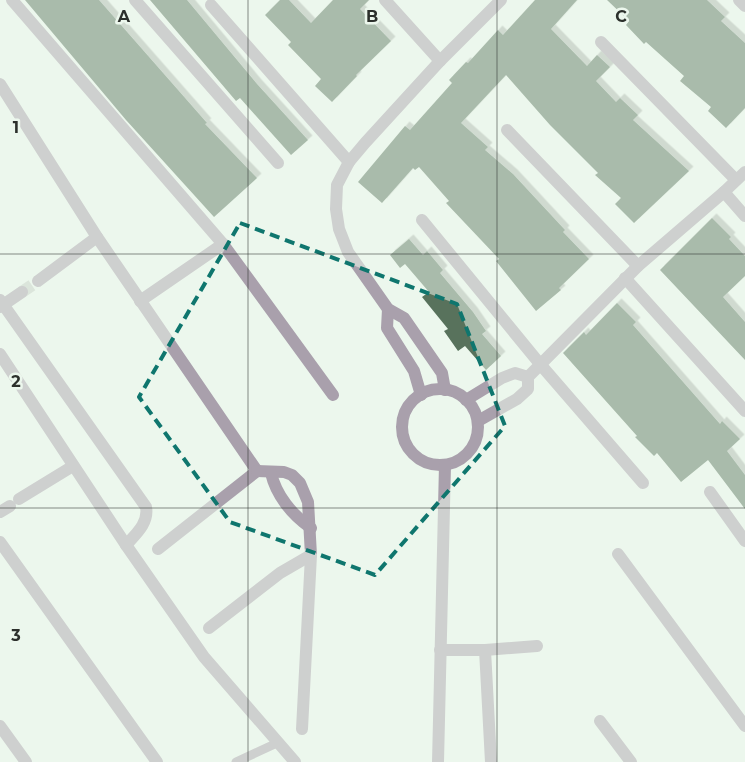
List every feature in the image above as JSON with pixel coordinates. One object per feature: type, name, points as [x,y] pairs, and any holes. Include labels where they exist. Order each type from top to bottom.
[{"type":"street","points":[[12,0],[223,244],[332,395]]},
{"type":"street","points":[[135,0],[278,163]]},
{"type":"street","points":[[385,0],[440,62]]},
{"type":"street","points":[[445,390],[442,373],[404,318],[388,309],[348,252],[339,230],[336,209],[337,184],[349,162],[440,62],[501,0]]},
{"type":"street","points":[[739,0],[745,6]]},
{"type":"street","points":[[211,5],[349,162]]},
{"type":"street","points":[[478,421],[517,399],[528,390],[528,377],[625,278],[741,176],[601,42]]},
{"type":"street","points":[[0,84],[97,237],[257,471]]},
{"type":"street","points":[[507,130],[638,266]]},
{"type":"street","points":[[724,192],[745,216]]},
{"type":"street","points":[[422,220],[540,364],[643,483]]},
{"type":"street","points":[[38,281],[97,237]]},
{"type":"street","points":[[140,301],[223,244]]},
{"type":"street","points":[[625,278],[745,411]]},
{"type":"street","points":[[22,292],[1,304],[146,507],[147,514],[144,523],[126,545]]},
{"type":"street","points":[[388,309],[387,328],[414,372],[421,395]]},
{"type":"street","points":[[0,354],[126,545],[204,657],[295,762]]},
{"type":"street","points":[[466,400],[502,378],[515,373],[528,377]]},
{"type":"street","points":[[432,390],[445,390],[456,393],[466,400],[474,410],[478,421],[478,433],[467,454],[457,461],[445,465],[433,464],[420,460],[410,451],[404,440],[402,427],[404,414],[411,403],[421,395],[432,390]]},
{"type":"street","points":[[438,762],[445,465]]},
{"type":"street","points":[[10,506],[56,475],[73,466]]},
{"type":"street","points":[[158,549],[257,471],[284,472],[292,475],[300,483],[308,502],[311,528],[302,729]]},
{"type":"street","points":[[271,473],[274,485],[290,510],[311,528]]},
{"type":"street","points":[[710,492],[745,541]]},
{"type":"street","points":[[0,542],[157,762]]},
{"type":"street","points":[[618,554],[745,726]]},
{"type":"street","points":[[209,628],[280,574],[311,555]]},
{"type":"street","points":[[440,650],[485,650],[537,646]]},
{"type":"street","points":[[485,650],[492,762]]},
{"type":"street","points":[[600,721],[631,762]]},
{"type":"street","points":[[0,726],[26,762]]},
{"type":"lane","points":[[237,761],[277,743]]},
{"type":"highlighted area","points":[[240,223],[457,304],[505,426],[375,575],[230,522],[139,397]]},
{"type":"building","points":[[25,0],[99,0],[207,123],[205,124],[257,178],[214,217],[126,120]]},
{"type":"building","points":[[150,0],[187,0],[257,84],[308,140],[291,155],[240,98],[236,101]]},
{"type":"building","points":[[280,0],[289,0],[311,23],[333,0],[369,0],[360,9],[391,41],[356,75],[332,102],[315,86],[321,79],[288,45],[291,42],[265,15]]},
{"type":"building","points":[[535,0],[577,0],[551,29],[587,66],[597,55],[610,67],[596,81],[616,102],[620,98],[638,115],[633,120],[689,171],[634,223],[615,204],[621,198],[595,175],[598,173],[550,125],[506,75],[461,123],[488,147],[485,150],[513,174],[589,259],[559,288],[561,290],[536,311],[496,261],[499,259],[446,203],[449,201],[419,167],[415,170],[413,168],[382,203],[358,182],[405,126],[410,130],[452,83],[449,80],[466,62],[468,63],[498,30],[503,35]]},
{"type":"building","points":[[607,0],[707,0],[725,17],[721,21],[745,43],[745,108],[726,128],[708,111],[711,107],[680,81],[684,76],[646,42],[644,44],[626,25],[629,21]]},
{"type":"building","points":[[712,218],[731,237],[729,239],[745,256],[745,276],[723,297],[745,322],[745,360],[660,270]]},
{"type":"building","points":[[409,239],[423,255],[427,251],[443,270],[440,273],[473,312],[486,331],[482,334],[501,356],[486,370],[465,346],[458,351],[444,331],[448,329],[422,297],[429,292],[405,264],[400,268],[390,255]]},
{"type":"building","points":[[617,303],[636,322],[633,325],[720,424],[722,421],[740,439],[727,451],[745,475],[745,509],[708,460],[681,482],[657,453],[654,456],[635,437],[637,436],[563,353],[584,332],[586,335]]},
{"type":"tunnel","points":[[22,292],[38,281]]}]
